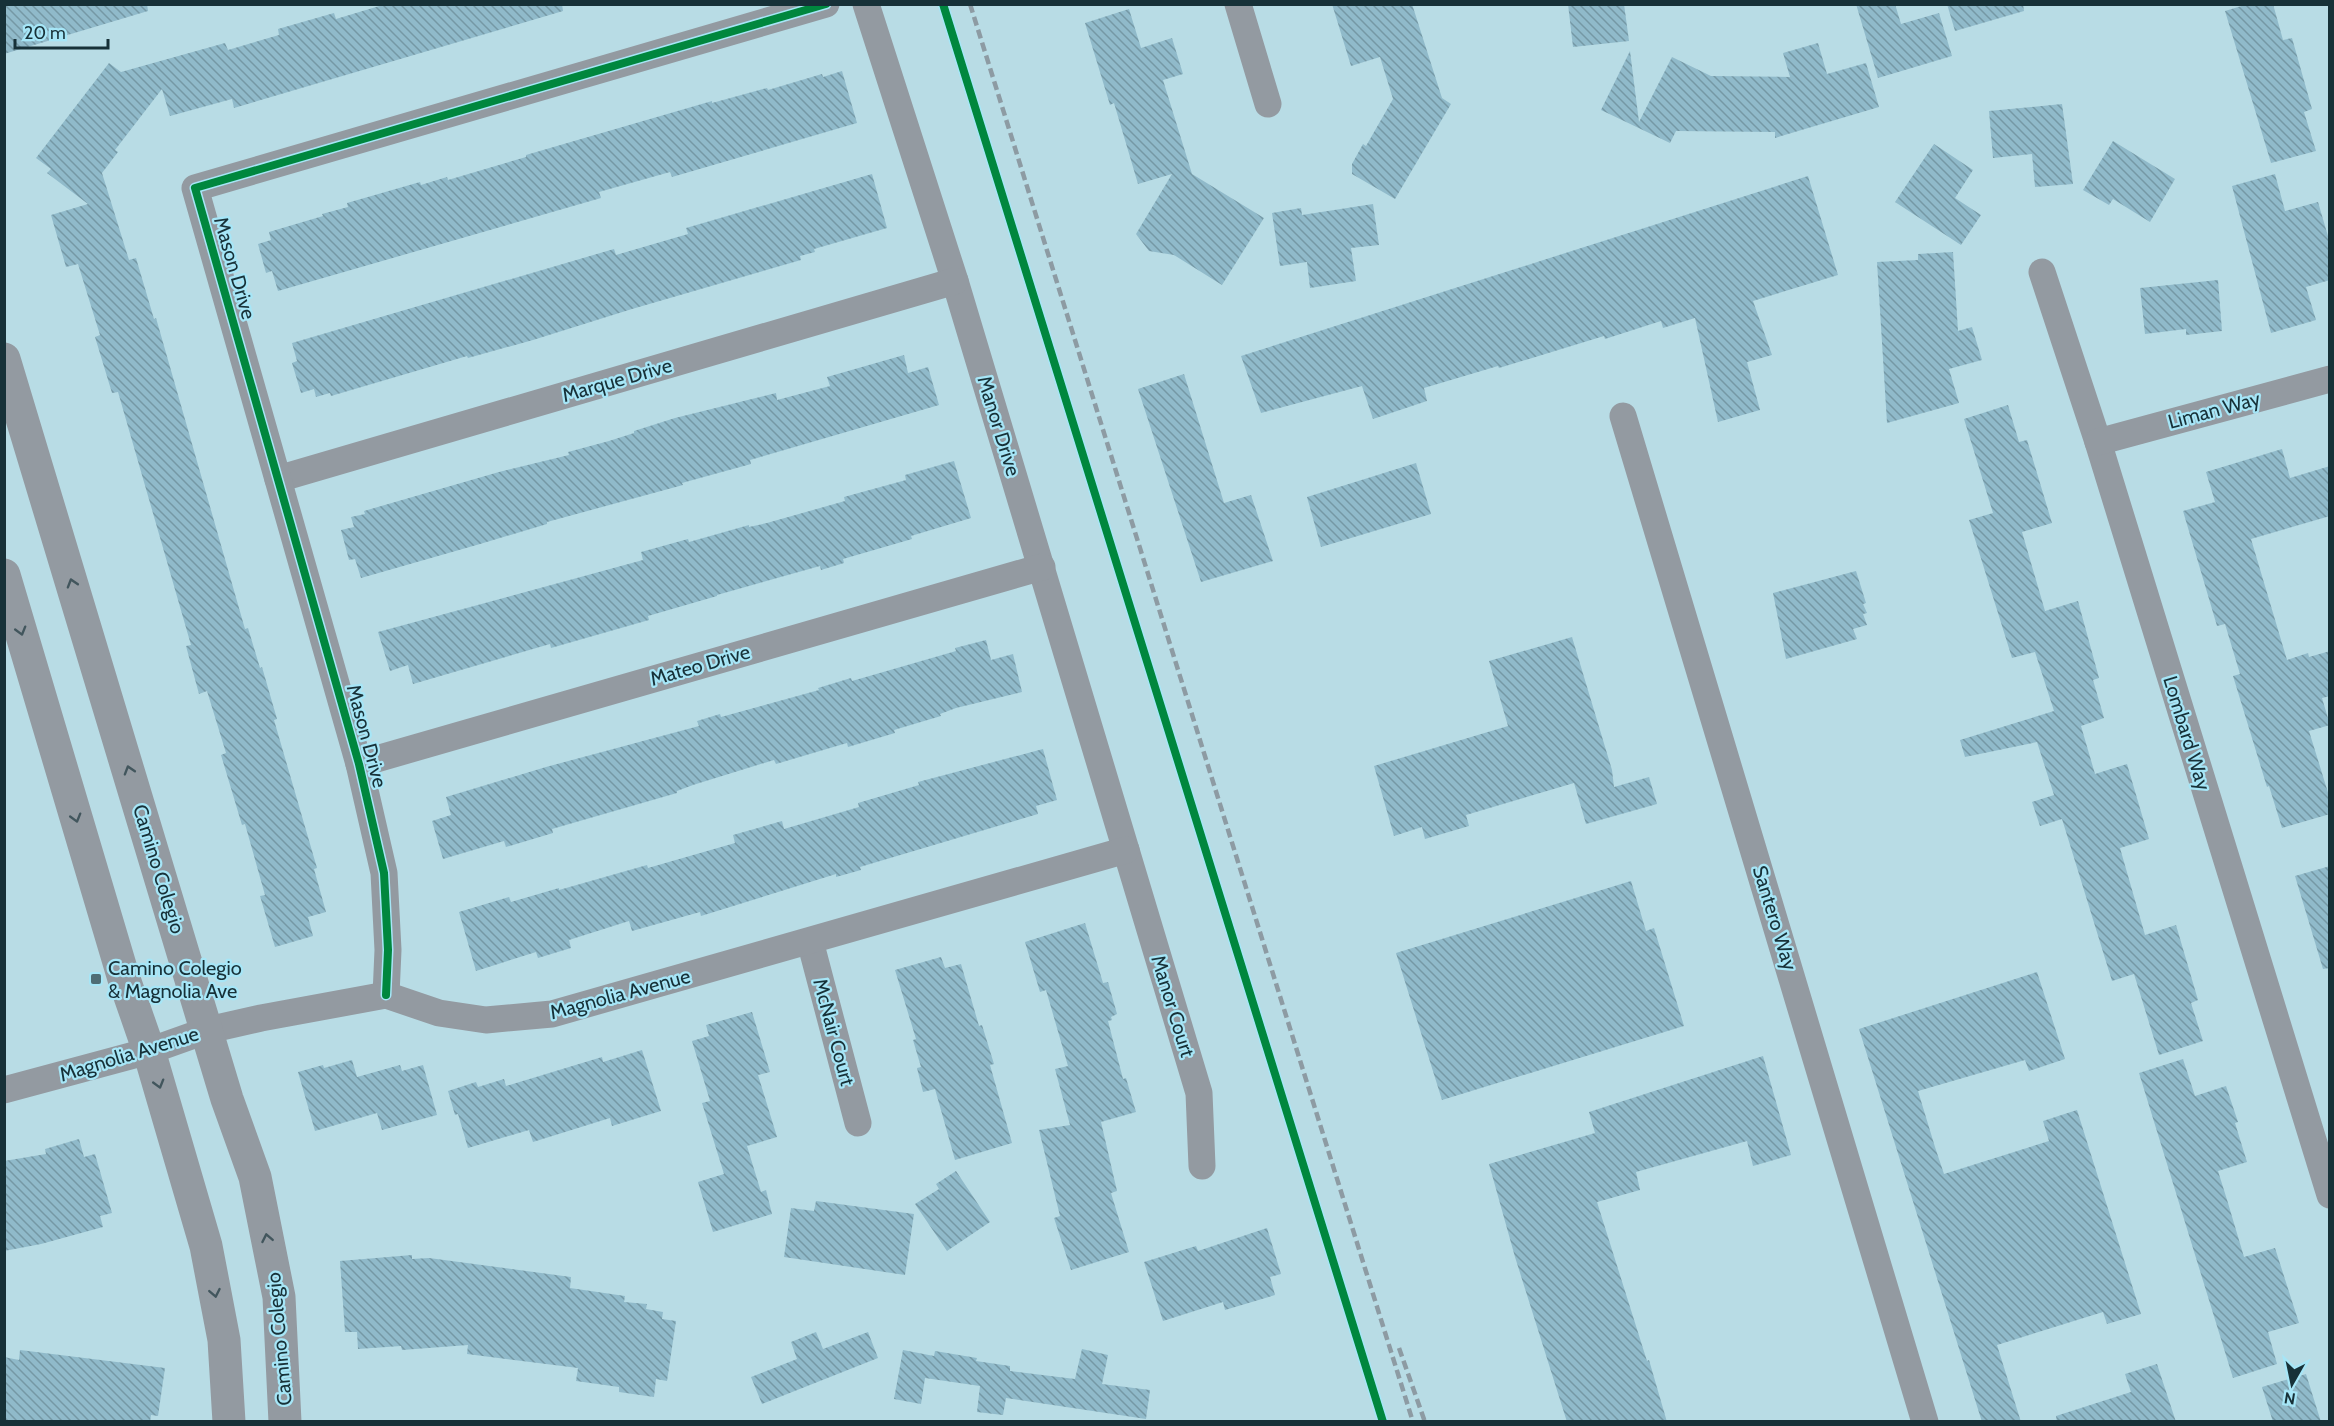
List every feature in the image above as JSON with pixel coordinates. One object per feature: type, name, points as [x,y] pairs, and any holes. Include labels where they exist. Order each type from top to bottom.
[{"type":"street","name":"Mason Drive","points":[[386,995],[388,950],[384,873],[359,764],[195,188],[826,4]]},
{"type":"street","name":"Manor Drive","points":[[866,4],[955,281],[1126,850]]},
{"type":"street","points":[[1238,4],[1268,104]]},
{"type":"street","name":"Lombard Way","points":[[2042,272],[2097,442],[2330,1195]]},
{"type":"street","name":"Marque Drive","points":[[278,479],[955,281]]},
{"type":"street","name":"Camino Colegio","points":[[4,359],[227,1099],[255,1177],[279,1298],[285,1422]]},
{"type":"street","name":"Liman Way","points":[[2097,442],[2330,379]]},
{"type":"street","name":"Santero Way","points":[[1623,416],[1925,1422]]},
{"type":"street","name":"Mateo Drive","points":[[359,764],[1042,567]]},
{"type":"street","points":[[4,575],[206,1246],[224,1340],[229,1422]]},
{"type":"street","name":"Magnolia Avenue","points":[[4,1090],[149,1051],[208,1030],[386,995],[439,1013],[486,1020],[552,1014],[1126,850]]},
{"type":"street","name":"Manor Court","points":[[1126,850],[1199,1093],[1202,1166]]},
{"type":"street","name":"McNair Court","points":[[810,941],[858,1123]]},
{"type":"building","points":[[4,4],[147,4],[148,11],[4,54]]},
{"type":"building","points":[[386,4],[562,4],[563,11],[234,108],[232,99],[170,116],[162,89],[115,150],[118,152],[102,173],[129,260],[136,258],[154,319],[156,318],[245,629],[248,628],[260,668],[262,667],[277,719],[274,720],[317,868],[314,869],[326,912],[308,917],[313,936],[275,947],[260,896],[265,895],[245,824],[242,825],[221,755],[226,753],[207,691],[199,694],[186,646],[191,645],[118,392],[112,393],[95,337],[100,335],[78,264],[66,267],[51,215],[88,204],[47,173],[51,169],[36,158],[109,63],[121,72],[225,43],[228,50],[279,35],[278,29],[334,13],[336,19]]},
{"type":"building","points":[[1332,4],[1412,4],[1442,98],[1451,104],[1395,199],[1352,174],[1352,164],[1363,144],[1366,146],[1393,99],[1380,57],[1351,66]]},
{"type":"building","points":[[1568,4],[1624,4],[1629,41],[1573,47]]},
{"type":"building","points":[[1856,4],[1895,4],[1901,24],[1939,13],[1952,56],[1878,78]]},
{"type":"building","points":[[1947,4],[2023,4],[2024,11],[1955,31]]},
{"type":"building","points":[[2248,4],[2273,4],[2283,40],[2292,38],[2312,109],[2304,112],[2316,151],[2271,163],[2225,11]]},
{"type":"building","points":[[1129,9],[1141,48],[1172,38],[1183,74],[1163,80],[1192,174],[1264,218],[1222,285],[1174,255],[1149,251],[1136,234],[1172,174],[1138,184],[1114,103],[1110,105],[1085,23]]},
{"type":"building","points":[[1818,43],[1827,74],[1866,63],[1879,107],[1775,138],[1775,132],[1676,131],[1670,143],[1601,110],[1630,51],[1639,122],[1672,57],[1711,76],[1790,77],[1783,53]]},
{"type":"building","points":[[842,71],[857,123],[672,177],[670,172],[599,192],[601,198],[278,291],[272,271],[266,273],[258,244],[271,240],[269,232],[348,207],[347,203],[420,182],[421,185],[447,177],[448,180],[712,101],[712,103],[822,74],[823,77]]},
{"type":"building","points":[[2062,104],[2073,184],[2035,187],[2032,154],[1993,158],[1989,111]]},
{"type":"building","points":[[2113,141],[2175,179],[2150,222],[2113,199],[2109,205],[2083,190]]},
{"type":"building","points":[[1934,144],[1973,170],[1955,198],[1981,215],[1961,245],[1895,202]]},
{"type":"building","points":[[872,174],[887,228],[814,249],[815,252],[800,256],[801,260],[533,340],[468,358],[467,356],[331,396],[330,393],[316,397],[314,389],[301,393],[292,363],[297,361],[292,343],[614,249],[616,255],[688,234],[686,228]]},
{"type":"building","points":[[2275,174],[2285,211],[2318,202],[2330,243],[2330,280],[2306,287],[2316,320],[2271,333],[2232,186]]},
{"type":"building","points":[[1808,176],[1838,275],[1753,301],[1772,355],[1747,362],[1760,410],[1718,422],[1695,318],[1663,328],[1661,321],[1605,339],[1604,336],[1424,388],[1427,401],[1373,419],[1362,386],[1261,413],[1241,356]]},
{"type":"building","points":[[1373,204],[1379,245],[1351,248],[1356,281],[1310,288],[1307,262],[1280,266],[1272,213],[1301,208],[1302,215]]},
{"type":"building","points":[[1953,252],[1958,331],[1972,327],[1982,360],[1949,369],[1959,403],[1887,423],[1877,262],[1918,260],[1918,254]]},
{"type":"building","points":[[2218,280],[2222,331],[2186,335],[2186,329],[2145,334],[2140,288]]},
{"type":"building","points":[[904,355],[908,373],[928,367],[939,405],[750,460],[751,464],[682,483],[683,485],[547,522],[547,524],[361,578],[355,559],[349,560],[341,530],[354,527],[351,517],[365,514],[364,511],[499,472],[569,455],[568,452],[609,441],[675,418],[776,393],[777,400],[830,386],[827,377]]},
{"type":"building","points":[[1184,374],[1224,503],[1251,495],[1273,561],[1201,582],[1138,389]]},
{"type":"building","points":[[2008,405],[2019,442],[2027,440],[2052,523],[2022,532],[2045,611],[2078,601],[2099,678],[2093,680],[2104,718],[2081,726],[2095,774],[2127,764],[2149,839],[2120,848],[2145,935],[2176,925],[2198,1000],[2191,1003],[2203,1041],[2159,1055],[2134,974],[2112,981],[2062,819],[2040,826],[2032,802],[2054,795],[2037,742],[1965,757],[1960,740],[2054,711],[2035,652],[2012,658],[1969,520],[1993,513],[1964,419]]},
{"type":"building","points":[[2282,449],[2290,478],[2330,466],[2330,516],[2251,539],[2287,660],[2308,653],[2309,657],[2330,651],[2330,696],[2322,698],[2330,725],[2309,731],[2330,799],[2330,814],[2282,828],[2233,676],[2240,674],[2225,624],[2217,626],[2183,511],[2215,502],[2206,472]]},
{"type":"building","points":[[954,461],[971,518],[911,536],[912,539],[843,559],[844,563],[821,570],[820,566],[717,595],[648,616],[649,620],[551,648],[550,644],[413,684],[408,665],[390,671],[378,632],[643,560],[641,552],[688,539],[689,542],[749,525],[749,527],[767,523],[845,501],[844,497],[906,480],[905,475]]},
{"type":"building","points":[[1416,463],[1431,514],[1321,547],[1307,497]]},
{"type":"building","points":[[1856,571],[1867,613],[1863,614],[1867,625],[1853,629],[1857,639],[1786,659],[1773,593]]},
{"type":"building","points":[[1572,637],[1612,770],[1614,787],[1649,777],[1657,804],[1586,824],[1574,783],[1466,815],[1469,826],[1425,839],[1422,827],[1394,836],[1374,766],[1508,726],[1489,661]]},
{"type":"building","points":[[986,640],[991,660],[1013,654],[1022,692],[956,708],[940,714],[941,716],[894,730],[895,733],[848,747],[847,743],[776,764],[774,760],[693,785],[677,793],[552,829],[553,833],[506,847],[504,841],[443,859],[432,821],[451,815],[446,797],[546,767],[699,726],[697,721],[720,714],[721,717],[819,690],[818,688],[851,678],[852,681]]},
{"type":"building","points":[[1043,749],[1057,800],[1036,806],[1038,814],[860,867],[861,870],[836,877],[836,874],[701,916],[700,912],[632,931],[629,921],[569,940],[571,948],[538,958],[536,952],[476,971],[459,912],[509,897],[511,902],[647,865],[648,868],[735,843],[733,835],[782,821],[784,829],[859,807],[858,803],[919,785],[918,782]]},
{"type":"building","points":[[2330,866],[2330,968],[2323,969],[2295,876]]},
{"type":"building","points":[[1631,881],[1646,931],[1654,928],[1684,1026],[1442,1100],[1396,953]]},
{"type":"building","points":[[1085,923],[1103,983],[1108,982],[1117,1014],[1108,1021],[1123,1079],[1126,1078],[1136,1112],[1101,1122],[1117,1191],[1111,1193],[1129,1252],[1071,1270],[1054,1218],[1060,1216],[1039,1130],[1070,1125],[1055,1069],[1068,1066],[1046,990],[1040,992],[1025,942]]},
{"type":"building","points":[[941,957],[945,968],[961,964],[979,1026],[982,1025],[994,1064],[990,1065],[1012,1143],[955,1160],[935,1089],[923,1092],[917,1068],[921,1067],[913,1040],[916,1039],[895,970]]},
{"type":"building","points":[[2037,972],[2065,1059],[2029,1071],[2025,1060],[1918,1091],[1935,1147],[1944,1174],[2049,1141],[2043,1121],[2077,1110],[2141,1314],[2107,1324],[2103,1312],[1997,1345],[2021,1422],[1982,1422],[1859,1029]]},
{"type":"building","points":[[752,1012],[770,1072],[758,1075],[777,1137],[747,1146],[761,1192],[766,1190],[772,1214],[713,1232],[698,1182],[724,1174],[702,1103],[710,1101],[692,1041],[709,1036],[706,1025]]},
{"type":"building","points":[[642,1050],[661,1111],[612,1126],[610,1118],[533,1142],[529,1130],[468,1148],[458,1114],[455,1115],[448,1091],[476,1082],[478,1087],[504,1079],[506,1086],[602,1057],[603,1062]]},
{"type":"building","points":[[1763,1056],[1791,1155],[1753,1166],[1747,1141],[1636,1172],[1640,1190],[1597,1202],[1667,1422],[1567,1422],[1515,1257],[1489,1164],[1595,1133],[1589,1112]]},
{"type":"building","points":[[2183,1059],[2195,1096],[2226,1086],[2238,1122],[2235,1123],[2247,1162],[2218,1171],[2244,1257],[2275,1248],[2299,1323],[2268,1332],[2277,1364],[2233,1378],[2139,1073]]},
{"type":"building","points":[[352,1060],[357,1077],[400,1065],[402,1071],[423,1065],[437,1115],[382,1130],[377,1113],[315,1131],[298,1072]]},
{"type":"building","points":[[79,1139],[84,1157],[95,1154],[112,1213],[100,1216],[103,1227],[41,1244],[4,1251],[4,1161],[46,1154],[45,1149]]},
{"type":"building","points":[[956,1171],[990,1222],[947,1251],[915,1204],[939,1189],[936,1184]]},
{"type":"building","points":[[816,1201],[914,1214],[905,1275],[784,1257],[791,1208],[814,1211]]},
{"type":"building","points":[[1267,1228],[1281,1274],[1270,1277],[1275,1295],[1225,1310],[1223,1302],[1163,1321],[1144,1262],[1196,1246],[1198,1251]]},
{"type":"building","points":[[412,1255],[412,1259],[429,1258],[571,1277],[570,1288],[625,1296],[624,1302],[647,1304],[646,1309],[663,1312],[662,1319],[676,1321],[667,1381],[656,1379],[654,1397],[619,1392],[619,1387],[576,1381],[578,1368],[467,1354],[468,1345],[402,1350],[401,1346],[358,1349],[357,1332],[345,1332],[340,1261]]},
{"type":"building","points":[[816,1332],[823,1349],[868,1332],[878,1358],[762,1404],[751,1377],[797,1359],[791,1342]]},
{"type":"building","points":[[1082,1349],[1108,1355],[1102,1384],[1150,1390],[1146,1419],[1006,1398],[1003,1415],[977,1412],[980,1386],[925,1378],[921,1404],[894,1399],[903,1350],[934,1356],[935,1351],[977,1358],[976,1361],[1010,1366],[1010,1371],[1075,1379]]},
{"type":"building","points":[[20,1350],[165,1368],[158,1416],[151,1415],[150,1422],[4,1422],[4,1357],[19,1360]]},
{"type":"building","points":[[2157,1364],[2176,1422],[2057,1422],[2056,1416],[2131,1392],[2125,1374]]},
{"type":"building","points":[[2306,1374],[2321,1422],[2273,1422],[2262,1387]]},
{"type":"railway","points":[[970,4],[1413,1422]]},
{"type":"railway","points":[[1399,1348],[1425,1422]]},
{"type":"cycle path","points":[[386,995],[388,950],[384,873],[359,764],[195,188],[826,4]]},
{"type":"cycle path","points":[[943,4],[1383,1422]]},
{"type":"place","name":"Camino Colegio & Magnolia Ave","points":[[96,979]]}]
